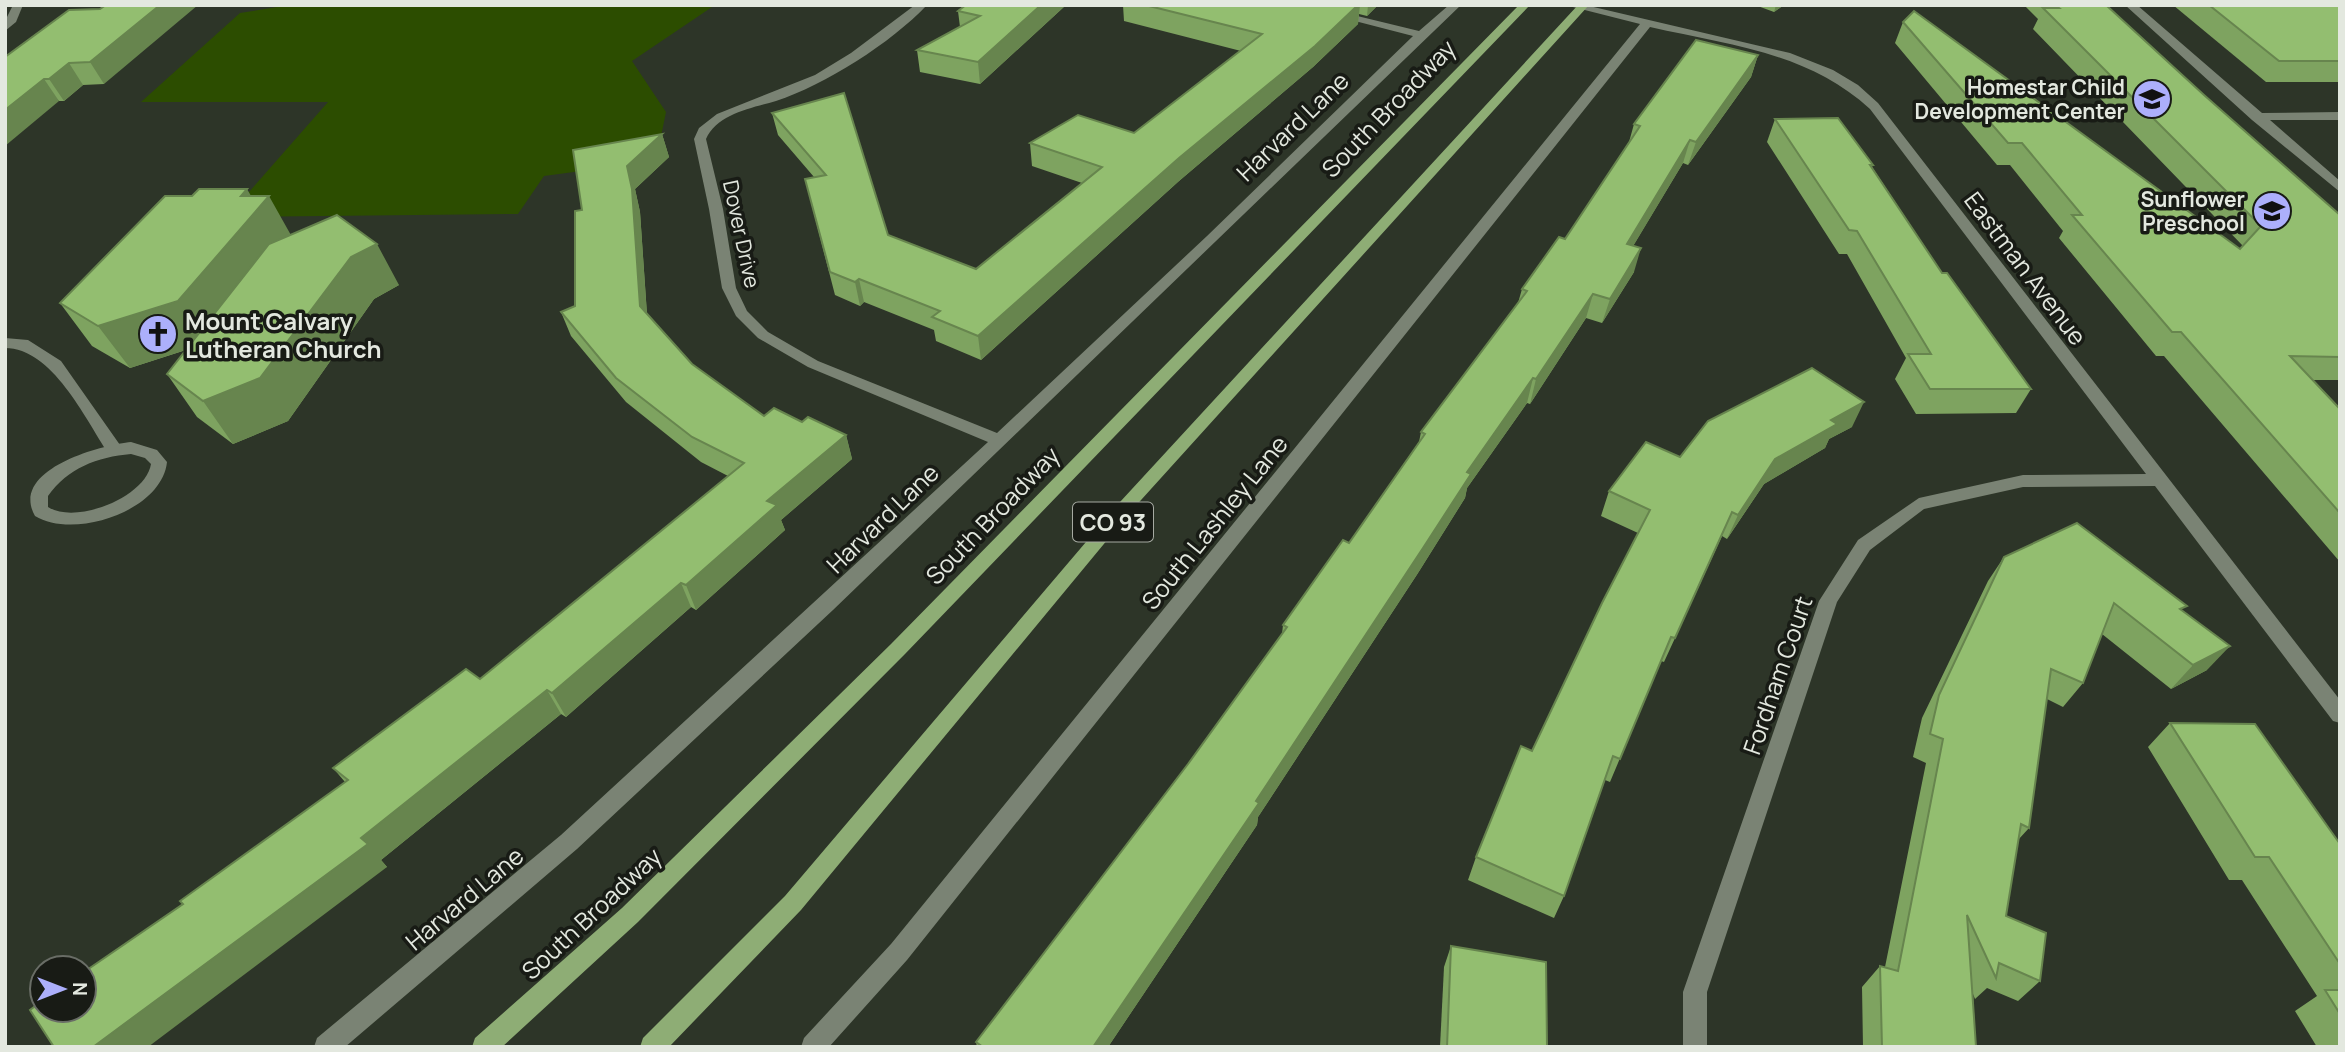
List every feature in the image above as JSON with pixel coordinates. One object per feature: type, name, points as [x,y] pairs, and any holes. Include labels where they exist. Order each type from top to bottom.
[{"type":"main road","name":"South Broadway","points":[[484,1047],[630,915],[898,649],[1525,5]]},
{"type":"main road","name":"CO 93","points":[[652,1047],[793,903],[1126,506],[1578,6]]},
{"type":"street","points":[[5,28],[12,20],[18,5]]},
{"type":"street","name":"Dover Drive","points":[[922,5],[843,65],[798,89],[715,118],[701,131],[700,139],[716,209],[729,288],[741,313],[763,335],[813,365],[999,440]]},
{"type":"street","points":[[1298,5],[1421,35]]},
{"type":"street","name":"Harvard Lane","points":[[326,1047],[569,842],[826,605],[1212,239],[1421,35],[1456,5]]},
{"type":"street","points":[[2130,5],[2340,188]]},
{"type":"street","name":"Eastman Avenue","points":[[1578,6],[1786,55],[1829,72],[1854,88],[1874,106],[2340,715]]},
{"type":"street","name":"South Lashley Lane","points":[[813,1047],[908,941],[1647,23]]},
{"type":"street","points":[[2256,117],[2340,116]]},
{"type":"street","points":[[5,343],[23,343],[56,364],[114,449]]},
{"type":"street","points":[[114,449],[138,449],[155,456],[159,464],[157,475],[150,486],[120,508],[93,518],[67,521],[52,519],[43,514],[38,506],[40,495],[47,484],[76,462],[114,449]]},
{"type":"street","name":"Fordham Court","points":[[1695,1047],[1695,992],[1828,600],[1864,545],[1919,504],[2023,481],[2160,480]]},
{"type":"green space","points":[[289,5],[715,5],[632,61],[666,112],[656,161],[544,176],[518,214],[227,217],[328,102],[141,102],[240,13]]},
{"type":"building","points":[[106,5],[160,5],[90,62],[69,63],[5,110],[5,57],[69,10],[100,9]]},
{"type":"building","points":[[966,5],[1041,5],[978,62],[917,50],[980,16],[958,11]]},
{"type":"building","points":[[1145,5],[1358,5],[1315,46],[1179,158],[978,336],[932,317],[940,311],[859,279],[855,282],[830,272],[805,179],[826,175],[772,113],[844,93],[888,235],[976,269],[1102,167],[1030,143],[1078,115],[1134,133],[1262,34]]},
{"type":"building","points":[[2055,5],[2106,5],[2340,215],[2340,357],[2290,356],[2340,409],[2340,513],[2181,332],[2172,332],[2072,215],[2082,215],[2022,143],[2008,143],[1903,22],[1914,11],[2240,249],[2261,226],[2043,8],[2059,8]]},
{"type":"building","points":[[2209,5],[2340,5],[2340,61],[2279,61]]},
{"type":"building","points":[[1696,40],[1758,55],[1696,142],[1690,140],[1627,244],[1641,248],[1610,299],[1593,294],[1536,379],[1533,378],[1467,472],[1471,474],[1256,801],[1259,803],[1093,1047],[983,1047],[976,1042],[1188,764],[1287,627],[1283,625],[1343,540],[1349,543],[1425,434],[1421,432],[1527,291],[1522,289],[1559,237],[1565,239],[1640,126],[1634,124]]},
{"type":"building","points":[[1838,118],[1873,165],[1870,165],[1942,273],[1947,273],[2031,389],[1930,389],[1908,354],[1931,354],[1857,231],[1849,230],[1775,119]]},
{"type":"building","points":[[662,134],[627,166],[632,189],[640,306],[692,364],[764,416],[774,408],[802,422],[808,417],[846,435],[767,501],[777,505],[686,585],[681,583],[552,693],[547,690],[361,838],[368,844],[93,1047],[54,1047],[39,1024],[98,1024],[98,962],[183,904],[180,901],[348,780],[333,768],[466,669],[480,679],[744,463],[692,437],[616,378],[561,312],[575,306],[575,211],[582,210],[573,150]]},
{"type":"building","points":[[199,189],[247,189],[241,196],[269,196],[178,301],[98,326],[60,303],[165,196],[192,196]]},
{"type":"building","points":[[337,215],[377,244],[351,257],[260,378],[203,401],[167,374],[269,244]]},
{"type":"building","points":[[1812,368],[1864,402],[1831,420],[1837,424],[1775,459],[1738,515],[1732,512],[1675,638],[1671,637],[1620,759],[1613,756],[1564,896],[1476,857],[1521,746],[1532,751],[1602,603],[1650,510],[1609,491],[1646,442],[1680,457],[1708,421]]},
{"type":"building","points":[[2077,523],[2187,606],[2180,609],[2230,646],[2193,665],[2114,603],[2083,683],[2051,669],[2029,828],[2021,824],[2006,916],[2046,933],[2040,981],[1999,963],[1996,978],[1967,915],[1976,1047],[1882,1047],[1880,966],[1898,971],[1943,739],[1930,734],[1939,695],[2004,557]]},
{"type":"building","points":[[2170,723],[2255,724],[2340,844],[2340,964],[2269,857],[2255,857]]},
{"type":"building","points":[[1451,946],[1546,962],[1547,1047],[1447,1047]]},
{"type":"building","points":[[2325,990],[2340,990],[2340,1014]]},
{"type":"place","name":"Homestar Child Development Center","points":[[2152,99]]},
{"type":"place","name":"Sunflower Preschool","points":[[2272,211]]},
{"type":"place","name":"Mount Calvary Lutheran Church","points":[[158,334]]}]
